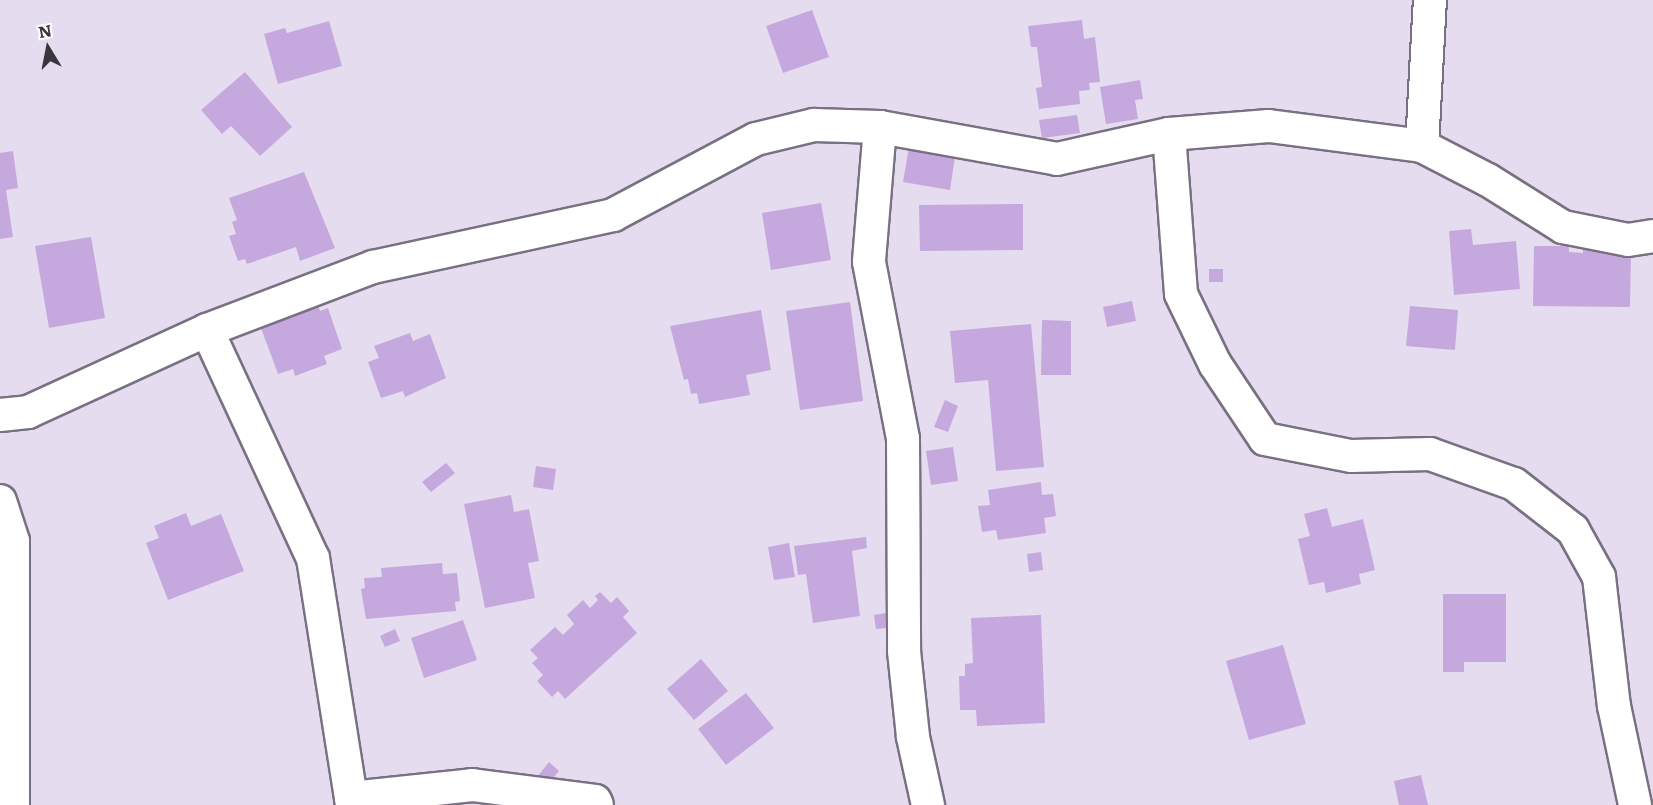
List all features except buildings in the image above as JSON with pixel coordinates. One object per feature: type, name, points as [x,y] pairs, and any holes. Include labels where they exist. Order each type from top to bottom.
[{"type":"street","points":[[1422,146],[1430,0]]},
{"type":"street","points":[[0,415],[28,412],[207,330],[373,267],[613,215],[756,139],[814,125],[880,127],[1057,159],[1169,134],[1269,126],[1422,146],[1488,180],[1563,226],[1628,240],[1653,236]]},
{"type":"street","points":[[880,127],[869,262],[903,439],[904,651],[913,737],[928,805]]},
{"type":"street","points":[[1169,134],[1181,294],[1215,363],[1264,439],[1351,456],[1430,454],[1514,484],[1573,530],[1599,577],[1614,706],[1640,799]]},
{"type":"street","points":[[207,330],[313,558],[352,801],[472,784],[595,801],[597,805]]},
{"type":"street","points":[[0,501],[14,541],[13,805]]}]
